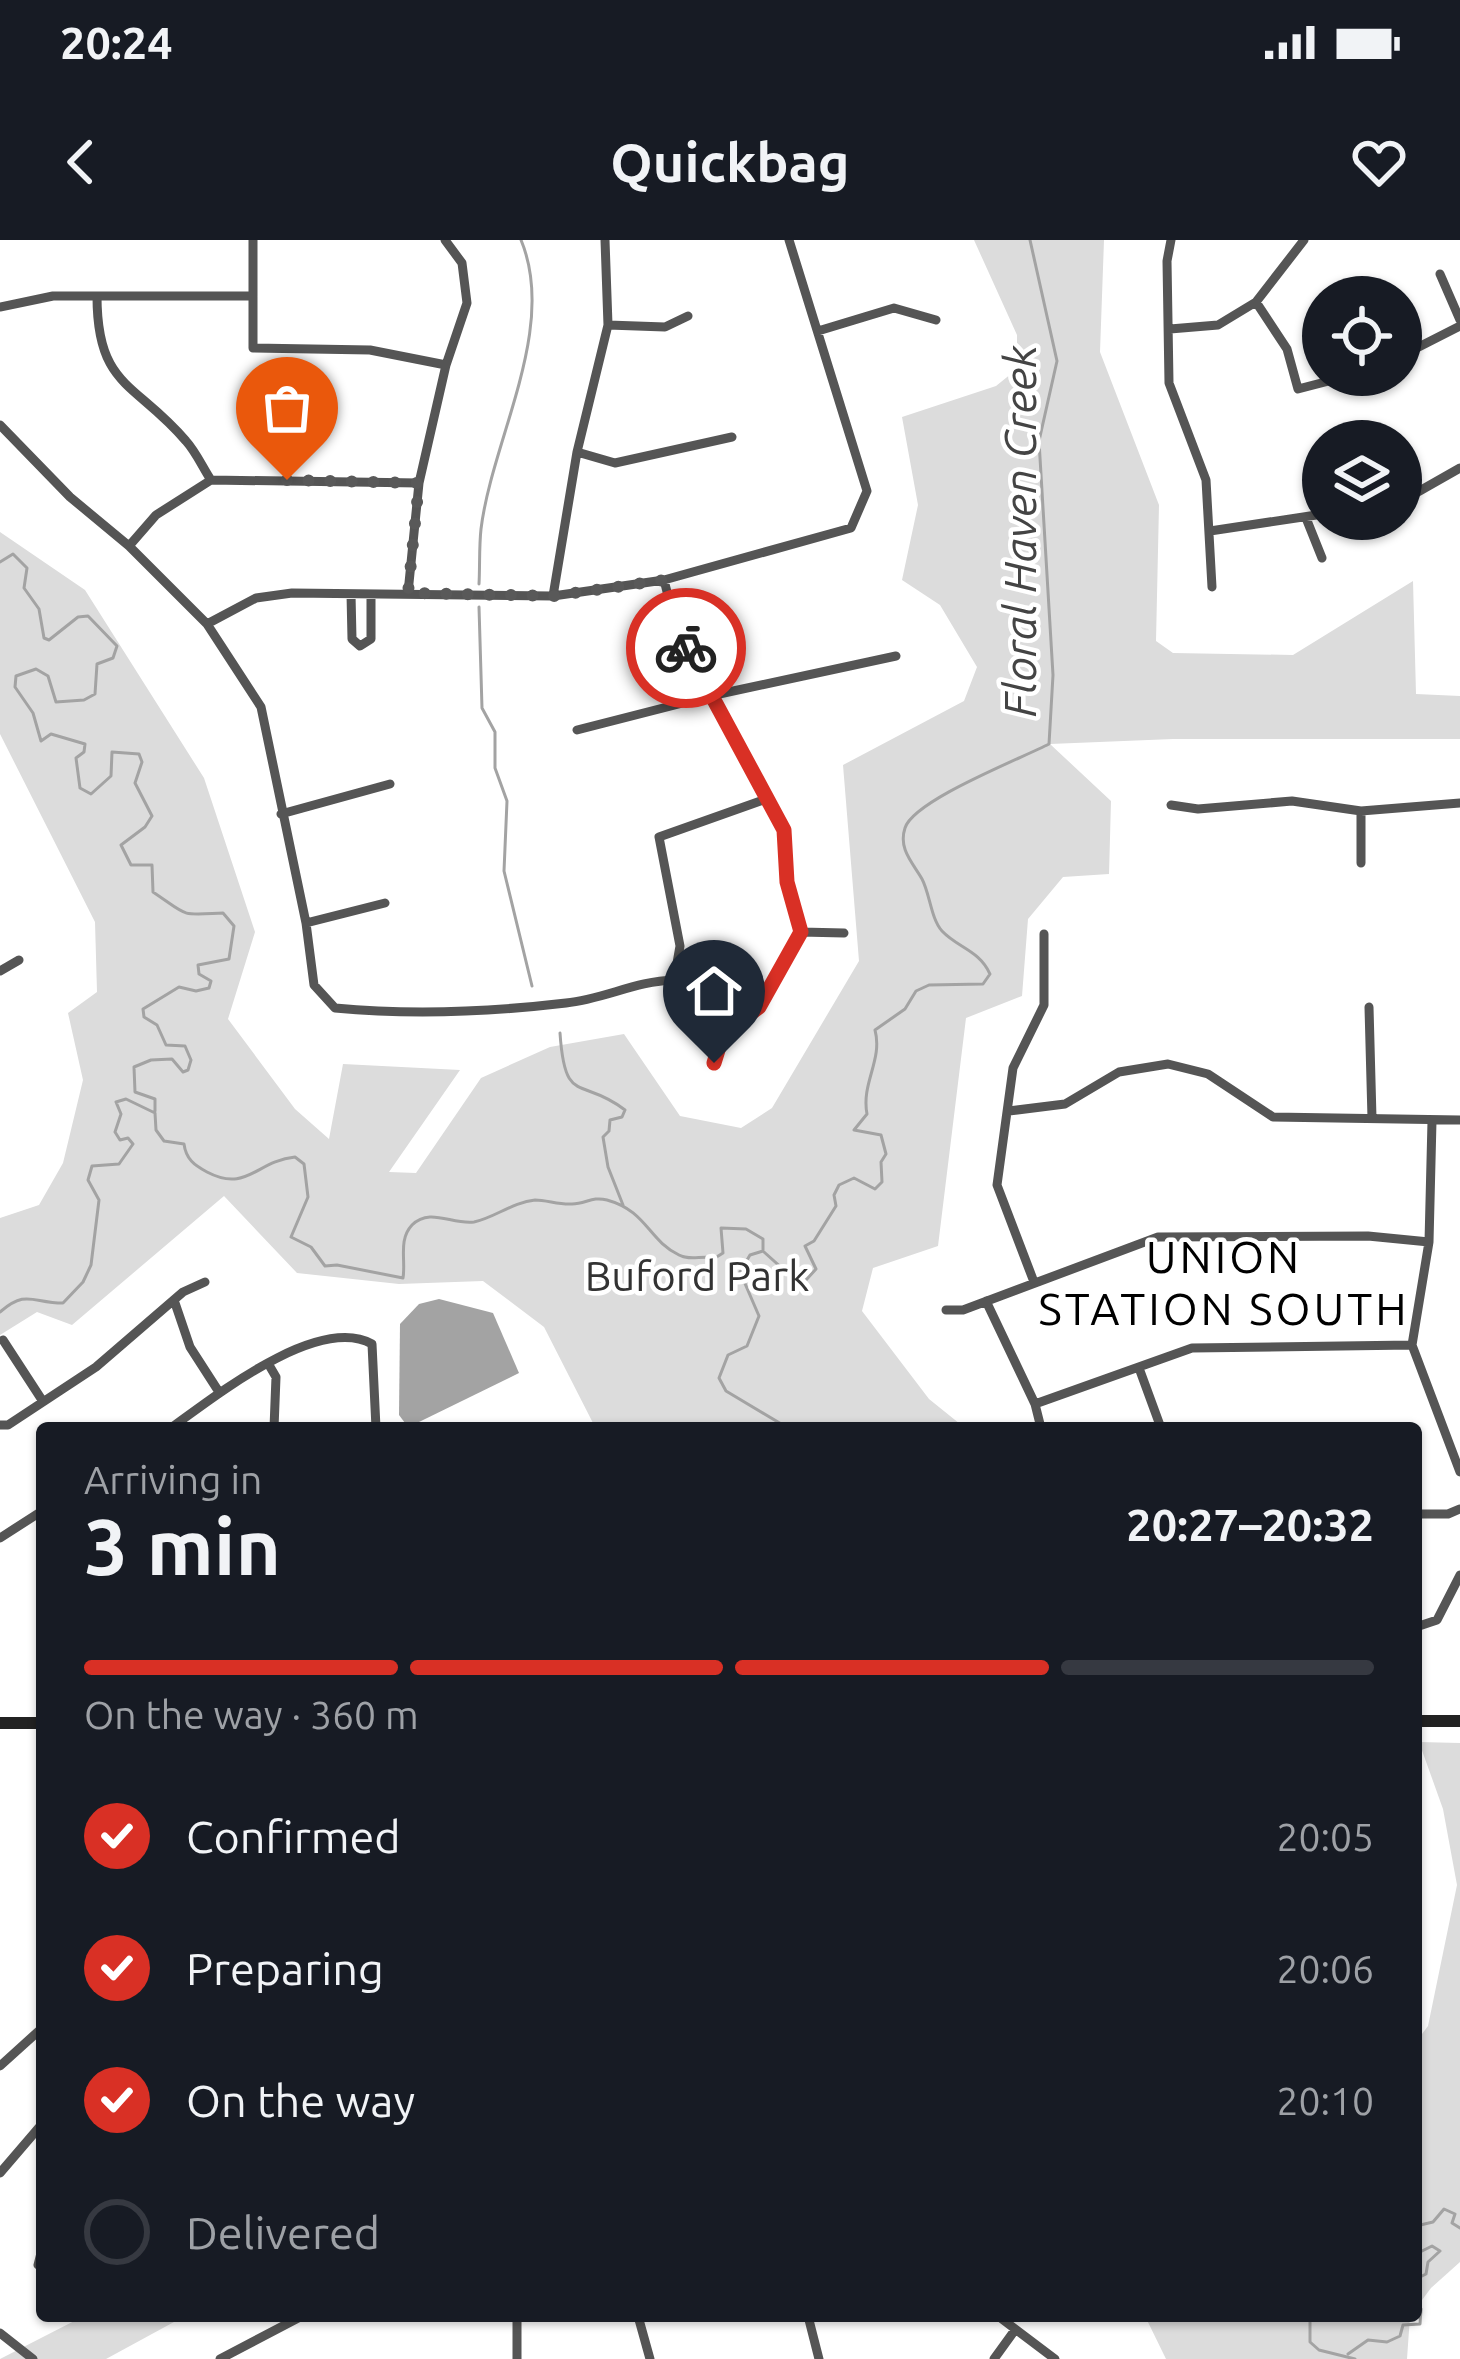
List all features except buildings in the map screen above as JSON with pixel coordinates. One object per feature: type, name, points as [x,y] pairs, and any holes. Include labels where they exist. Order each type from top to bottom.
[{"type":"main road","points":[[1422,1721],[1460,1721]]},
{"type":"main road","points":[[0,1723],[36,1723]]},
{"type":"street","points":[[253,240],[253,348],[370,350],[446,364]]},
{"type":"street","points":[[408,593],[419,483],[446,364],[467,303],[462,262],[445,240]]},
{"type":"street","points":[[554,596],[577,452],[608,325],[605,240]]},
{"type":"street","points":[[207,624],[256,598],[292,593],[554,596],[664,580],[851,528],[867,491],[789,240]]},
{"type":"street","points":[[1171,240],[1167,261],[1169,383],[1206,480],[1212,587]]},
{"type":"street","points":[[1170,328],[1218,325],[1256,302],[1304,240]]},
{"type":"street","points":[[1422,344],[1460,323],[1441,274]]},
{"type":"street","points":[[97,296],[100,344],[121,382],[186,441],[212,480]]},
{"type":"street","points":[[0,307],[31,298],[254,296]]},
{"type":"street","points":[[1256,302],[1287,349],[1298,389],[1302,388]]},
{"type":"street","points":[[818,331],[894,308],[936,320]]},
{"type":"street","points":[[608,325],[665,327],[688,316]]},
{"type":"street","points":[[0,425],[207,624],[261,707],[306,923],[314,985],[335,1008],[394,1013],[572,1003],[646,981],[674,980]]},
{"type":"street","points":[[577,452],[614,463],[731,437]]},
{"type":"street","points":[[1422,490],[1460,468]]},
{"type":"street","points":[[129,546],[156,515],[212,480],[419,483]]},
{"type":"street","points":[[1210,531],[1302,519]]},
{"type":"street","points":[[1315,540],[1322,558]]},
{"type":"street","points":[[664,580],[676,627],[784,830],[787,882],[801,932],[759,1007],[723,1034],[714,1063]]},
{"type":"street","points":[[351,594],[352,639],[360,646],[371,639],[371,594]]},
{"type":"street","points":[[577,730],[896,656]]},
{"type":"street","points":[[281,814],[390,784]]},
{"type":"street","points":[[723,1034],[691,1017],[674,980],[680,946],[658,837],[769,798]]},
{"type":"street","points":[[1171,805],[1198,809],[1292,801],[1361,811],[1460,803]]},
{"type":"street","points":[[1361,811],[1361,863]]},
{"type":"street","points":[[306,923],[385,902]]},
{"type":"street","points":[[801,932],[844,933]]},
{"type":"street","points":[[1034,1282],[997,1185],[1013,1068],[1044,1005],[1044,934]]},
{"type":"street","points":[[0,971],[19,960]]},
{"type":"street","points":[[1369,1007],[1372,1118]]},
{"type":"street","points":[[1009,1111],[1065,1104],[1119,1072],[1168,1064],[1208,1074],[1273,1117],[1460,1120]]},
{"type":"street","points":[[1432,1121],[1430,1242],[1412,1345],[1460,1472]]},
{"type":"street","points":[[946,1310],[963,1310],[1158,1238],[1368,1236],[1430,1242]]},
{"type":"street","points":[[0,1425],[8,1425],[123,1347],[174,1300],[205,1282]]},
{"type":"street","points":[[174,1300],[190,1347],[219,1392]]},
{"type":"street","points":[[986,1301],[1040,1422]]},
{"type":"street","points":[[179,1422],[219,1392],[324,1338],[362,1339],[372,1344],[376,1422]]},
{"type":"street","points":[[3,1340],[42,1400]]},
{"type":"street","points":[[1035,1404],[1192,1348],[1412,1345]]},
{"type":"street","points":[[268,1365],[276,1377],[274,1422]]},
{"type":"street","points":[[1138,1368],[1159,1422]]},
{"type":"street","points":[[1422,1514],[1460,1510]]},
{"type":"street","points":[[0,1538],[36,1515]]},
{"type":"street","points":[[1422,1625],[1437,1620],[1460,1575]]},
{"type":"street","points":[[0,2066],[36,2034]]},
{"type":"street","points":[[0,2173],[36,2131]]},
{"type":"street","points":[[220,2359],[291,2322]]},
{"type":"street","points":[[517,2322],[517,2359]]},
{"type":"street","points":[[640,2322],[650,2359]]},
{"type":"street","points":[[810,2322],[819,2359]]},
{"type":"street","points":[[1005,2322],[1055,2359]]},
{"type":"street","points":[[994,2359],[1015,2330]]},
{"type":"street","points":[[0,2333],[33,2359]]},
{"type":"green space","name":"Buford Park","points":[[974,240],[1104,240],[1100,352],[1159,505],[1156,641],[1173,653],[1293,655],[1413,581],[1416,694],[1460,696],[1460,739],[1050,744],[1111,801],[1109,874],[1063,877],[1028,919],[1022,996],[966,1018],[938,1246],[873,1268],[862,1311],[929,1399],[958,1422],[592,1422],[544,1327],[483,1281],[399,1284],[297,1273],[224,1196],[72,1325],[37,1312],[0,1335],[0,1218],[39,1205],[63,1163],[83,1080],[68,1013],[97,992],[95,922],[0,734],[0,532],[85,590],[204,778],[255,932],[228,1019],[295,1109],[329,1139],[343,1064],[460,1070],[389,1172],[416,1173],[481,1078],[550,1047],[624,1034],[680,1116],[741,1128],[772,1108],[859,961],[843,765],[964,701],[977,667],[940,605],[902,580],[918,505],[902,417],[996,386],[1017,369],[1017,335]]},
{"type":"green space","points":[[1422,1742],[1460,1743],[1460,2262],[1422,2300],[1422,2034],[1428,2026],[1457,1885],[1443,1809]]},
{"type":"green space","points":[[72,2322],[174,2322],[106,2359],[0,2359]]},
{"type":"green space","points":[[1148,2322],[1410,2322],[1407,2359],[1166,2359]]},
{"type":"shaded area","points":[[439,1299],[493,1313],[519,1373],[419,1422],[404,1422],[399,1415],[400,1324],[419,1304]]},
{"type":"waterway","points":[[479,584],[487,494],[528,347],[530,274],[521,240]]},
{"type":"waterway","name":"Floral Haven Creek","points":[[764,1252],[793,1278],[806,1280],[816,1269],[805,1246],[814,1241],[836,1206],[839,1185],[854,1178],[875,1189],[882,1182],[881,1162],[886,1154],[881,1135],[854,1130],[867,1114],[875,1030],[905,1009],[916,991],[929,985],[983,984],[990,974],[938,926],[903,836],[913,817],[927,805],[1049,744],[1053,675],[1039,441],[1057,361],[1030,240]]},
{"type":"waterway","points":[[0,562],[13,554],[27,568],[24,588],[39,609],[44,638],[49,640],[78,617],[88,616],[117,646],[113,658],[97,664],[95,694],[84,700],[56,702],[48,676],[36,669],[16,676],[15,687],[33,713],[41,741],[51,734],[85,744],[76,758],[80,788],[91,794],[111,776],[112,752],[139,754],[142,762],[135,783],[152,816],[121,845],[131,865],[152,865],[153,892],[180,910],[223,913],[234,926],[229,959],[198,965],[199,974],[211,981],[209,988],[179,987],[143,1009],[166,1045],[185,1046],[191,1060],[183,1072],[172,1059],[134,1067],[135,1092],[155,1099],[155,1111]]},
{"type":"waterway","points":[[479,607],[482,708],[495,732],[495,768],[507,801],[504,871],[532,986]]},
{"type":"waterway","points":[[560,1033],[571,1081],[625,1110],[622,1117],[610,1120],[603,1137],[608,1167],[623,1205]]},
{"type":"waterway","points":[[0,1312],[24,1299],[63,1303],[83,1282],[91,1265],[99,1200],[88,1180],[92,1166],[119,1164],[133,1144],[128,1138],[120,1140],[115,1132],[121,1114],[116,1102],[126,1099],[155,1113],[156,1130],[164,1141],[184,1144],[195,1164],[221,1178],[242,1178],[295,1157],[304,1164],[308,1197],[291,1237],[311,1247],[325,1266],[403,1278],[405,1237],[419,1220],[474,1222],[535,1200],[577,1204],[602,1199],[620,1205],[660,1242],[687,1258],[715,1258],[723,1253],[721,1228],[746,1229],[763,1239],[763,1251],[750,1255],[740,1272],[759,1316],[747,1346],[728,1355],[719,1378],[726,1391],[778,1422]]},
{"type":"waterway","points":[[1422,2225],[1433,2222],[1444,2209],[1455,2214],[1452,2223],[1460,2228]]},
{"type":"waterway","points":[[1422,2251],[1432,2246],[1440,2251],[1422,2276]]},
{"type":"waterway","points":[[1310,2322],[1310,2342],[1319,2350],[1355,2359]]},
{"type":"waterway","points":[[1348,2354],[1368,2340],[1387,2342],[1400,2336],[1403,2325],[1420,2322]]},
{"type":"way so far","points":[[287,480],[419,483],[408,593],[554,596],[664,580],[686,648]]},
{"type":"district","name":"UNION STATION SOUTH","points":[[1224,1282]]},
{"type":"route","points":[[686,648],[784,830],[787,882],[801,932],[759,1007],[723,1034],[714,1063]]}]
